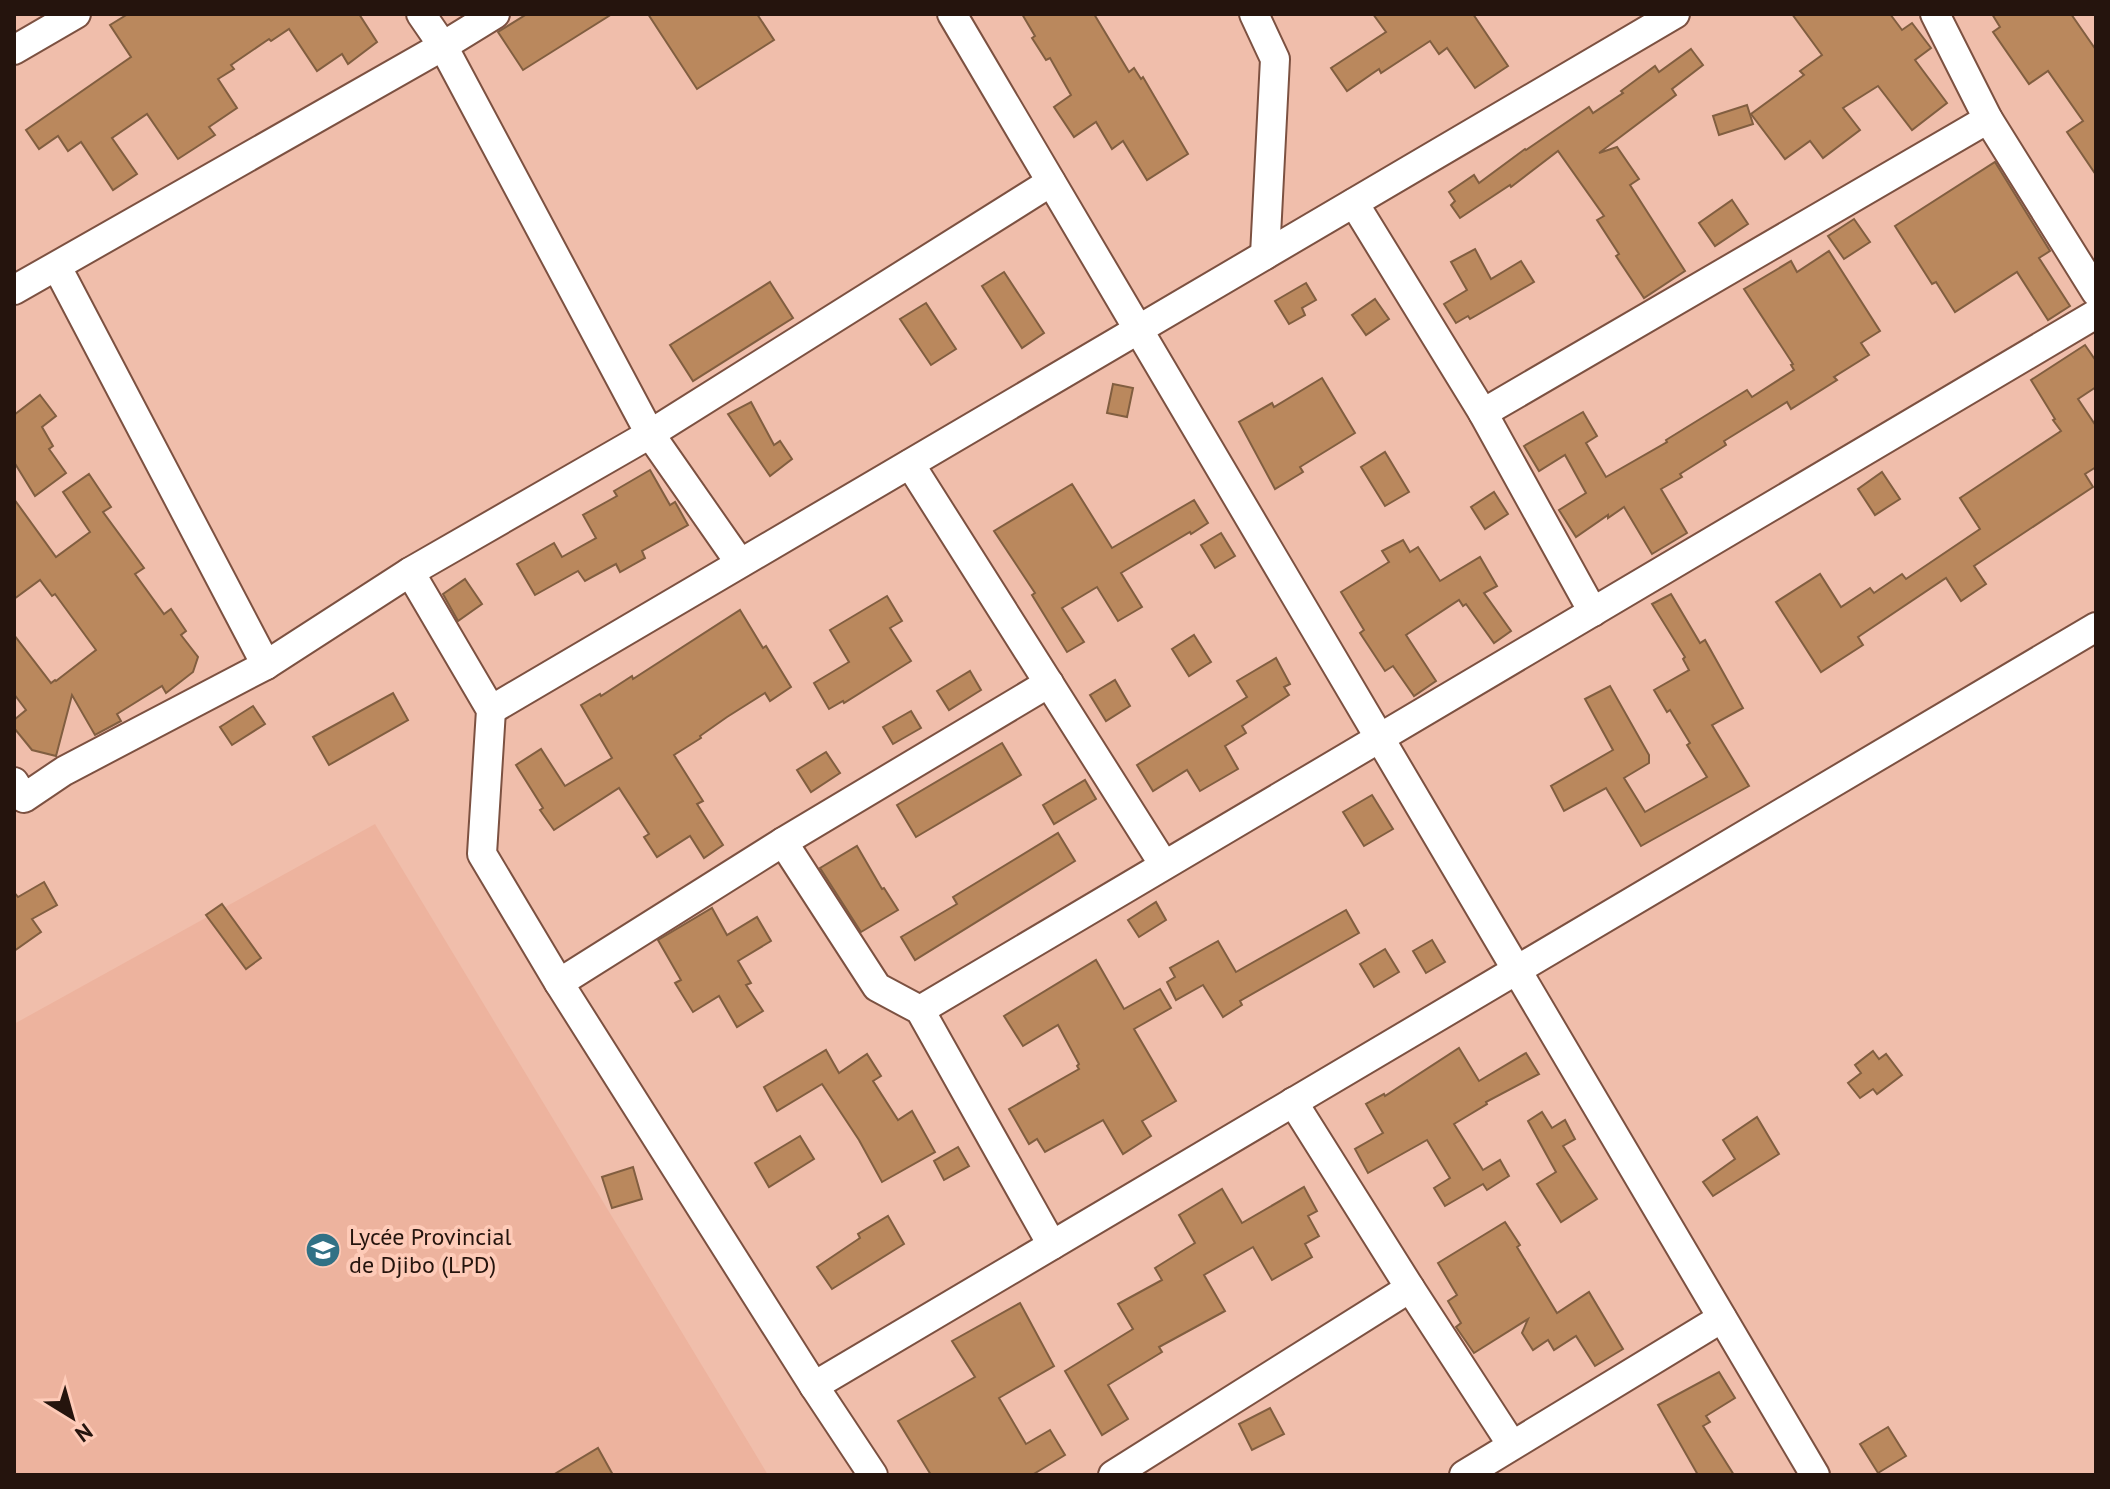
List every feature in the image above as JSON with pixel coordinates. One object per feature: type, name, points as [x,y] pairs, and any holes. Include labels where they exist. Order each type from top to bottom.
[{"type":"street","points":[[14,50],[76,14]]},
{"type":"street","points":[[421,14],[443,46],[650,434],[740,563]]},
{"type":"street","points":[[14,290],[495,14]]},
{"type":"street","points":[[952,14],[1815,1475]]},
{"type":"street","points":[[1254,14],[1275,59],[1265,255]]},
{"type":"street","points":[[491,710],[1675,14]]},
{"type":"street","points":[[1935,14],[1988,119],[2096,292]]},
{"type":"street","points":[[1483,413],[1988,119]]},
{"type":"street","points":[[14,782],[24,798],[64,771],[266,665],[410,572],[650,434],[1051,182]]},
{"type":"street","points":[[1354,203],[1483,413],[1593,612]]},
{"type":"street","points":[[57,267],[266,665]]},
{"type":"street","points":[[920,1010],[2096,314]]},
{"type":"street","points":[[910,464],[1164,865]]},
{"type":"street","points":[[410,572],[491,710],[482,854],[559,983],[873,1475]]},
{"type":"street","points":[[814,1386],[2096,627]]},
{"type":"street","points":[[559,983],[783,842],[1049,683]]},
{"type":"street","points":[[783,842],[877,987],[920,1010],[1052,1245]]},
{"type":"street","points":[[1293,1102],[1512,1445]]},
{"type":"street","points":[[1113,1475],[1410,1288]]},
{"type":"street","points":[[1464,1475],[1722,1318]]},
{"type":"shaded area","name":"Lycée Provincial de Djibo (LPD)","points":[[375,824],[768,1475],[14,1475],[14,1024]]},
{"type":"building","points":[[128,14],[359,14],[377,42],[348,64],[342,54],[317,71],[289,29],[271,41],[269,39],[231,65],[234,69],[218,79],[237,108],[209,127],[215,135],[178,159],[147,114],[112,138],[137,174],[113,190],[81,142],[68,151],[58,136],[39,149],[26,130],[131,57],[110,25]]},
{"type":"building","points":[[527,14],[612,14],[523,70],[498,32]]},
{"type":"building","points":[[648,14],[757,14],[774,40],[697,89]]},
{"type":"building","points":[[1022,14],[1094,14],[1129,72],[1134,68],[1141,79],[1143,77],[1188,154],[1147,180],[1123,141],[1112,149],[1096,122],[1074,137],[1054,107],[1071,95],[1050,58],[1046,60],[1032,38],[1035,36]]},
{"type":"building","points":[[1373,14],[1473,14],[1508,66],[1475,88],[1447,48],[1439,54],[1430,41],[1347,91],[1331,68],[1386,32]]},
{"type":"building","points":[[1792,14],[1890,14],[1902,30],[1912,23],[1931,48],[1915,60],[1947,103],[1912,130],[1878,86],[1843,108],[1860,130],[1823,158],[1810,141],[1785,159],[1751,114],[1804,75],[1800,71],[1822,55]]},
{"type":"building","points":[[1992,14],[2071,14],[2096,50],[2096,175],[2067,132],[2083,121],[2048,71],[2029,84],[1993,32],[2000,27]]},
{"type":"building","points":[[1691,49],[1703,65],[1672,89],[1676,95],[1599,153],[1617,147],[1639,179],[1630,185],[1685,271],[1644,298],[1597,220],[1604,216],[1558,151],[1511,187],[1460,218],[1451,205],[1455,201],[1449,192],[1474,175],[1479,183],[1589,107],[1593,113],[1655,66],[1659,72]]},
{"type":"building","points":[[1747,105],[1753,124],[1719,135],[1713,116]]},
{"type":"building","points":[[1995,162],[2050,251],[2039,258],[2070,306],[2048,320],[2017,272],[1955,312],[1936,282],[1932,284],[1895,226]]},
{"type":"building","points":[[1732,200],[1748,224],[1715,246],[1699,223]]},
{"type":"building","points":[[1854,219],[1870,242],[1844,259],[1828,236]]},
{"type":"building","points":[[1475,249],[1491,279],[1521,261],[1534,282],[1470,319],[1468,316],[1456,323],[1444,304],[1467,290],[1451,262]]},
{"type":"building","points":[[1829,251],[1880,331],[1861,343],[1869,355],[1791,409],[1787,402],[1724,441],[1726,445],[1661,489],[1687,533],[1652,554],[1624,507],[1576,537],[1559,510],[1586,493],[1565,455],[1539,471],[1524,446],[1583,412],[1597,436],[1586,443],[1606,477],[1747,390],[1752,397],[1794,370],[1744,289],[1791,261],[1797,272]]},
{"type":"building","points":[[1004,272],[1044,333],[1022,348],[982,286]]},
{"type":"building","points":[[770,282],[793,318],[693,381],[670,345]]},
{"type":"building","points":[[1306,283],[1316,300],[1302,308],[1305,315],[1289,324],[1275,301]]},
{"type":"building","points":[[1375,299],[1389,319],[1366,335],[1352,315]]},
{"type":"building","points":[[926,303],[956,349],[931,365],[900,319]]},
{"type":"building","points":[[2085,345],[2096,361],[2096,387],[2078,399],[2096,426],[2096,467],[2085,474],[2093,487],[1974,566],[1986,584],[1961,601],[1946,578],[1858,637],[1863,645],[1821,672],[1776,602],[1820,574],[1841,607],[1870,588],[1874,593],[1902,574],[1906,579],[1980,529],[1960,498],[2061,431],[2031,380]]},
{"type":"building","points":[[1322,378],[1355,433],[1300,467],[1303,472],[1275,489],[1239,422],[1272,403],[1274,407]]},
{"type":"building","points":[[1113,384],[1133,388],[1127,417],[1107,413]]},
{"type":"building","points":[[40,395],[56,416],[42,427],[53,446],[49,449],[66,473],[35,496],[14,462],[14,415]]},
{"type":"building","points":[[751,402],[774,445],[780,441],[792,459],[770,476],[728,414]]},
{"type":"building","points":[[1385,452],[1409,492],[1385,506],[1361,467]]},
{"type":"building","points":[[650,470],[670,505],[675,502],[688,525],[642,551],[645,558],[620,572],[616,564],[585,581],[578,571],[535,595],[517,564],[554,543],[562,557],[596,538],[583,515],[617,496],[614,491]]},
{"type":"building","points":[[1882,472],[1900,499],[1875,515],[1858,489]]},
{"type":"building","points":[[89,474],[111,507],[103,512],[144,568],[135,574],[164,614],[171,609],[186,631],[181,635],[198,657],[193,672],[166,693],[162,686],[117,714],[121,721],[95,735],[72,695],[56,756],[32,750],[14,728],[14,720],[26,710],[14,694],[14,635],[51,683],[96,650],[55,594],[52,596],[40,580],[14,599],[14,499],[56,557],[90,532],[63,492]]},
{"type":"building","points":[[1072,484],[1112,548],[1194,500],[1208,523],[1121,573],[1142,607],[1118,621],[1097,587],[1062,608],[1084,642],[1067,652],[1032,595],[1035,593],[994,531]]},
{"type":"building","points":[[1494,492],[1508,514],[1485,529],[1471,507]]},
{"type":"building","points":[[1221,533],[1235,556],[1215,568],[1201,545]]},
{"type":"building","points":[[1403,540],[1410,552],[1418,547],[1440,581],[1480,557],[1497,586],[1484,593],[1511,631],[1494,643],[1466,604],[1463,606],[1459,600],[1406,635],[1436,681],[1414,696],[1393,666],[1385,671],[1360,633],[1364,630],[1341,592],[1389,562],[1382,551]]},
{"type":"building","points":[[465,579],[482,604],[458,621],[443,594]]},
{"type":"building","points":[[1671,594],[1700,643],[1705,640],[1743,708],[1712,725],[1749,786],[1641,846],[1606,788],[1564,811],[1551,786],[1613,750],[1585,699],[1610,686],[1649,755],[1649,763],[1624,778],[1645,812],[1707,777],[1670,710],[1667,712],[1654,690],[1689,670],[1683,659],[1685,657],[1652,604]]},
{"type":"building","points":[[887,596],[902,621],[890,628],[911,661],[829,709],[814,683],[849,662],[830,630]]},
{"type":"building","points":[[740,610],[791,687],[770,701],[765,693],[674,755],[703,801],[697,804],[723,845],[704,858],[690,836],[657,857],[644,837],[649,834],[619,788],[554,830],[516,765],[541,749],[565,786],[612,758],[581,705],[632,676],[633,679]]},
{"type":"building","points":[[1194,635],[1211,662],[1189,676],[1172,649]]},
{"type":"building","points":[[1276,658],[1290,684],[1284,687],[1289,695],[1242,726],[1246,733],[1225,746],[1238,769],[1200,791],[1187,770],[1153,791],[1137,765],[1247,697],[1237,681]]},
{"type":"building","points":[[970,671],[981,690],[949,710],[937,691]]},
{"type":"building","points":[[1115,680],[1130,706],[1106,721],[1090,695]]},
{"type":"building","points":[[393,693],[408,720],[329,765],[313,737]]},
{"type":"building","points":[[253,706],[265,724],[232,745],[220,727]]},
{"type":"building","points":[[911,711],[921,728],[893,744],[883,727]]},
{"type":"building","points":[[1002,743],[1021,775],[916,837],[897,805]]},
{"type":"building","points":[[826,752],[840,773],[811,792],[797,770]]},
{"type":"building","points":[[1085,780],[1096,799],[1054,824],[1043,805]]},
{"type":"building","points":[[1372,795],[1393,829],[1364,846],[1343,812]]},
{"type":"building","points":[[1058,833],[1075,861],[915,960],[901,937],[957,904],[953,897]]},
{"type":"building","points":[[857,846],[898,910],[861,932],[820,868]]},
{"type":"building","points":[[44,882],[57,905],[32,919],[41,932],[14,951],[14,892],[18,897]]},
{"type":"building","points":[[1156,902],[1166,920],[1139,937],[1128,920]]},
{"type":"building","points":[[222,904],[261,958],[246,969],[206,915]]},
{"type":"building","points":[[712,908],[727,935],[757,917],[771,941],[738,961],[751,983],[746,985],[763,1011],[737,1027],[719,996],[693,1012],[675,983],[681,980],[658,940]]},
{"type":"building","points":[[1346,910],[1359,933],[1240,1001],[1242,1005],[1223,1017],[1203,985],[1176,1000],[1167,982],[1175,977],[1170,968],[1218,941],[1236,972]]},
{"type":"building","points":[[1432,940],[1445,962],[1426,973],[1413,951]]},
{"type":"building","points":[[1385,949],[1399,972],[1374,987],[1360,964]]},
{"type":"building","points":[[1096,960],[1124,1009],[1160,989],[1171,1008],[1134,1029],[1176,1101],[1142,1121],[1151,1136],[1123,1154],[1103,1120],[1045,1152],[1037,1139],[1029,1144],[1009,1109],[1079,1069],[1079,1064],[1058,1025],[1023,1046],[1004,1016]]},
{"type":"building","points":[[1459,1048],[1479,1081],[1526,1053],[1539,1074],[1486,1102],[1454,1124],[1483,1170],[1500,1160],[1509,1176],[1487,1190],[1483,1184],[1445,1206],[1434,1188],[1450,1178],[1427,1140],[1368,1173],[1355,1149],[1383,1133],[1366,1104],[1385,1096]]},
{"type":"building","points":[[826,1050],[839,1073],[867,1054],[881,1076],[873,1081],[898,1120],[912,1111],[935,1152],[882,1182],[822,1084],[777,1111],[764,1087]]},
{"type":"building","points":[[1873,1051],[1879,1059],[1886,1054],[1902,1075],[1877,1094],[1873,1089],[1860,1098],[1848,1083],[1861,1073],[1855,1065]]},
{"type":"building","points":[[1542,1112],[1552,1128],[1565,1120],[1575,1139],[1563,1146],[1597,1199],[1561,1222],[1537,1184],[1556,1172],[1528,1121]]},
{"type":"building","points":[[1757,1117],[1779,1154],[1713,1196],[1703,1182],[1735,1159],[1723,1140]]},
{"type":"building","points":[[800,1136],[814,1159],[769,1187],[755,1163]]},
{"type":"building","points":[[958,1147],[969,1166],[944,1180],[934,1161]]},
{"type":"building","points":[[633,1167],[642,1199],[612,1208],[602,1177]]},
{"type":"building","points":[[1304,1187],[1317,1211],[1308,1216],[1319,1236],[1305,1244],[1312,1257],[1272,1280],[1253,1247],[1204,1275],[1225,1311],[1159,1347],[1162,1352],[1108,1385],[1128,1419],[1102,1435],[1065,1371],[1133,1329],[1118,1304],[1162,1280],[1155,1268],[1195,1243],[1179,1215],[1222,1189],[1242,1223]]},
{"type":"building","points":[[888,1216],[904,1244],[832,1289],[817,1267],[860,1238],[858,1234]]},
{"type":"building","points":[[1505,1222],[1557,1313],[1589,1292],[1623,1349],[1595,1366],[1576,1336],[1554,1350],[1548,1340],[1533,1350],[1522,1333],[1528,1319],[1474,1353],[1456,1327],[1461,1323],[1448,1301],[1457,1295],[1438,1263]]},
{"type":"building","points":[[1020,1303],[1054,1366],[999,1398],[1026,1444],[1050,1430],[1065,1455],[1032,1475],[931,1475],[898,1421],[975,1377],[952,1341]]},
{"type":"building","points":[[1719,1372],[1735,1398],[1706,1416],[1710,1422],[1703,1426],[1734,1475],[1698,1475],[1658,1405]]},
{"type":"building","points":[[1270,1408],[1284,1434],[1252,1450],[1239,1424]]},
{"type":"building","points":[[1888,1427],[1906,1456],[1878,1473],[1860,1444]]},
{"type":"building","points":[[598,1448],[613,1475],[553,1475]]},
{"type":"place","name":"Lycée Provincial de Djibo (LPD)","points":[[323,1250]]}]
